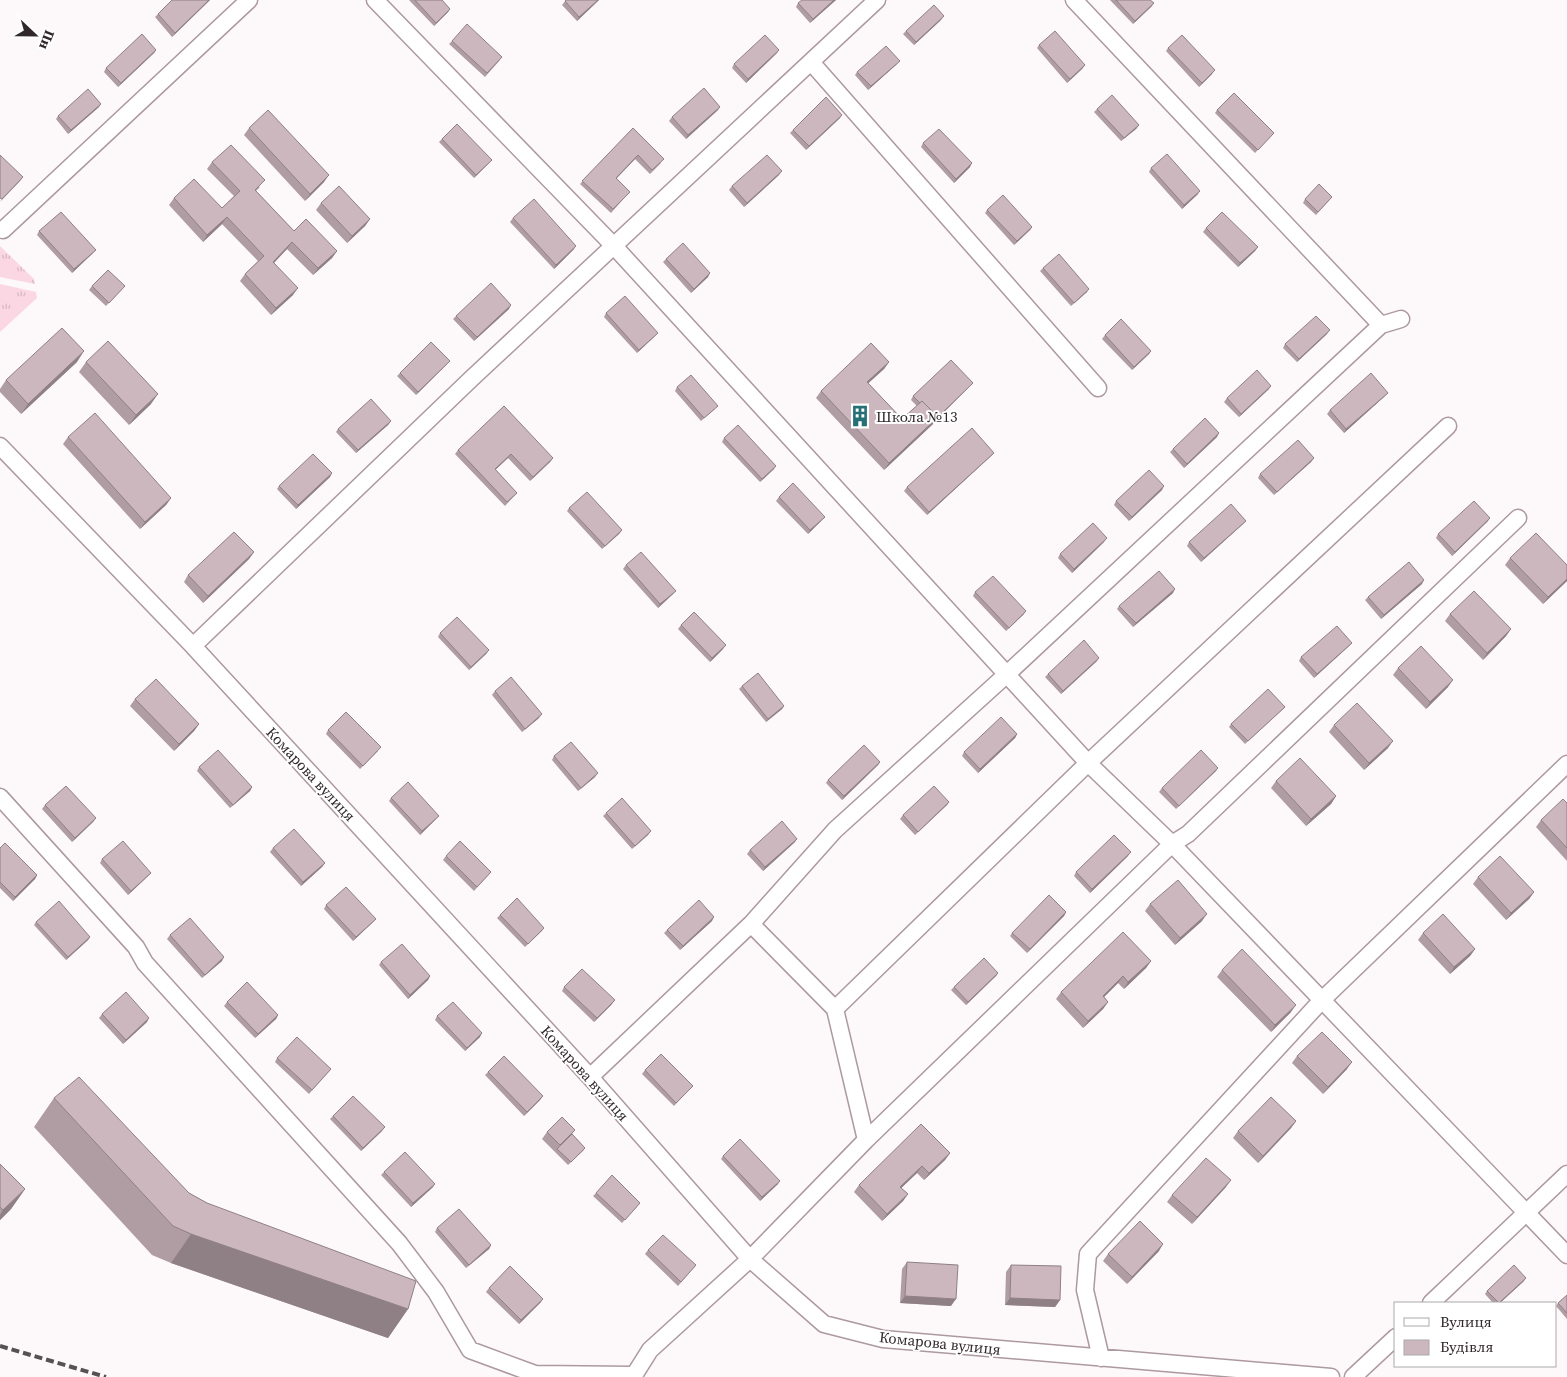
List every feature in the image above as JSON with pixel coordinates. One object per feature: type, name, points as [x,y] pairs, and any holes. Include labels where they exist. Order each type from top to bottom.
[{"type":"street","points":[[3,230],[249,0]]},
{"type":"street","points":[[375,0],[614,245],[1088,763],[1172,844],[1567,1254]]},
{"type":"street","points":[[193,646],[614,245],[877,0]]},
{"type":"street","points":[[1074,0],[1381,325]]},
{"type":"street","points":[[810,62],[1098,388]]},
{"type":"street","points":[[590,1077],[751,924],[835,830],[1006,675],[1381,325],[1401,319]]},
{"type":"street","points":[[835,1009],[1088,763],[1448,426]]},
{"type":"street","name":"Комарова вулиця","points":[[0,446],[193,646],[590,1077],[750,1259],[824,1324],[883,1340],[1330,1377]]},
{"type":"street","points":[[0,797],[136,947],[145,963],[399,1243],[436,1292],[470,1350],[535,1374],[633,1376],[650,1350],[750,1259],[866,1140],[1172,844],[1188,834],[1518,518]]},
{"type":"street","points":[[1101,1358],[1085,1290],[1088,1254],[1322,1000],[1567,764]]},
{"type":"street","points":[[751,924],[835,1009],[866,1140]]},
{"type":"street","points":[[1432,1302],[1567,1174]]},
{"type":"street","points":[[1353,1377],[1394,1339]]},
{"type":"green space","points":[[0,246],[34,279],[35,284],[0,277]]},
{"type":"green space","points":[[0,284],[36,292],[37,298],[0,332]]},
{"type":"building","points":[[172,0],[209,0],[175,33],[158,14]]},
{"type":"building","points":[[415,0],[442,0],[450,9],[436,23]]},
{"type":"building","points":[[566,0],[598,0],[579,17]]},
{"type":"building","points":[[802,0],[834,0],[813,19],[798,3]]},
{"type":"building","points":[[1116,0],[1150,0],[1154,3],[1135,21]]},
{"type":"building","points":[[934,5],[944,16],[916,42],[906,31]]},
{"type":"building","points":[[467,24],[502,57],[487,73],[452,41]]},
{"type":"building","points":[[1055,31],[1085,65],[1070,79],[1039,45]]},
{"type":"building","points":[[142,34],[156,50],[121,83],[106,68]]},
{"type":"building","points":[[765,35],[779,50],[748,79],[734,64]]},
{"type":"building","points":[[1182,35],[1215,70],[1202,83],[1168,48]]},
{"type":"building","points":[[886,46],[900,61],[871,86],[857,72]]},
{"type":"building","points":[[704,88],[720,107],[688,135],[672,117]]},
{"type":"building","points":[[88,89],[101,104],[71,130],[58,116]]},
{"type":"building","points":[[1234,93],[1274,133],[1258,150],[1217,110]]},
{"type":"building","points":[[1112,95],[1139,125],[1124,138],[1097,109]]},
{"type":"building","points":[[826,97],[842,115],[809,146],[793,130]]},
{"type":"building","points":[[268,110],[329,175],[310,194],[249,128]]},
{"type":"building","points":[[457,124],[492,160],[476,175],[442,139]]},
{"type":"building","points":[[633,128],[664,159],[652,170],[638,155],[616,178],[630,192],[613,209],[582,181]]},
{"type":"building","points":[[939,129],[972,163],[956,179],[923,143]]},
{"type":"building","points":[[231,145],[265,180],[255,190],[294,231],[306,219],[337,251],[318,268],[292,242],[273,262],[298,288],[276,308],[245,274],[264,256],[227,217],[207,235],[174,198],[194,179],[222,208],[240,191],[212,162]]},
{"type":"building","points":[[1167,154],[1200,191],[1184,205],[1151,168]]},
{"type":"building","points":[[0,155],[23,177],[2,199],[0,198]]},
{"type":"building","points":[[767,155],[782,171],[747,203],[732,186]]},
{"type":"building","points":[[1319,184],[1332,197],[1318,212],[1305,199]]},
{"type":"building","points":[[339,186],[370,219],[352,236],[321,203]]},
{"type":"building","points":[[1003,195],[1032,227],[1017,241],[987,210]]},
{"type":"building","points":[[534,199],[576,246],[556,265],[513,218]]},
{"type":"building","points":[[61,212],[96,250],[74,269],[39,231]]},
{"type":"building","points":[[1222,212],[1258,247],[1240,263],[1206,228]]},
{"type":"building","points":[[683,243],[710,273],[694,289],[666,259]]},
{"type":"building","points":[[1059,254],[1089,289],[1074,303],[1043,268]]},
{"type":"building","points":[[108,270],[125,286],[109,303],[92,286]]},
{"type":"building","points":[[491,283],[511,305],[477,337],[456,316]]},
{"type":"building","points":[[625,296],[658,333],[639,350],[606,313]]},
{"type":"building","points":[[1316,316],[1330,330],[1299,359],[1285,344]]},
{"type":"building","points":[[1121,319],[1151,351],[1134,367],[1105,335]]},
{"type":"building","points":[[62,328],[84,351],[28,404],[6,380]]},
{"type":"building","points":[[108,341],[158,394],[136,415],[86,362]]},
{"type":"building","points":[[431,342],[450,361],[418,392],[400,373]]},
{"type":"building","name":"Школа №13","points":[[871,343],[889,362],[867,382],[902,419],[922,401],[938,417],[889,463],[821,391]]},
{"type":"building","points":[[951,360],[973,383],[938,417],[922,401],[920,403],[913,396]]},
{"type":"building","points":[[1257,370],[1271,386],[1241,414],[1227,398]]},
{"type":"building","points":[[1371,373],[1388,393],[1346,429],[1330,410]]},
{"type":"building","points":[[691,375],[718,406],[704,418],[677,387]]},
{"type":"building","points":[[371,399],[391,421],[358,450],[338,429]]},
{"type":"building","points":[[504,406],[553,458],[533,477],[511,454],[495,469],[517,493],[507,502],[458,450]]},
{"type":"building","points":[[95,413],[171,498],[145,522],[68,437]]},
{"type":"building","points":[[1205,418],[1219,433],[1187,464],[1173,449]]},
{"type":"building","points":[[738,425],[776,466],[762,479],[724,438]]},
{"type":"building","points":[[972,428],[994,453],[929,512],[907,487]]},
{"type":"building","points":[[1298,440],[1314,458],[1277,492],[1260,474]]},
{"type":"building","points":[[313,454],[332,473],[298,505],[279,486]]},
{"type":"building","points":[[1149,470],[1164,486],[1132,517],[1116,501]]},
{"type":"building","points":[[793,483],[825,517],[810,530],[779,497]]},
{"type":"building","points":[[587,492],[622,530],[605,546],[569,508]]},
{"type":"building","points":[[1474,501],[1490,518],[1455,552],[1438,534]]},
{"type":"building","points":[[1231,504],[1246,521],[1204,558],[1189,542]]},
{"type":"building","points":[[1093,523],[1107,538],[1074,569],[1060,554]]},
{"type":"building","points":[[234,532],[254,552],[208,596],[188,575]]},
{"type":"building","points":[[1536,533],[1567,565],[1567,579],[1548,597],[1510,558]]},
{"type":"building","points":[[641,552],[676,591],[660,604],[626,565]]},
{"type":"building","points":[[1409,562],[1424,580],[1384,615],[1368,597]]},
{"type":"building","points":[[1159,571],[1175,589],[1136,623],[1119,606]]},
{"type":"building","points":[[993,576],[1026,611],[1009,628],[975,592]]},
{"type":"building","points":[[1474,591],[1511,629],[1487,653],[1450,614]]},
{"type":"building","points":[[694,612],[726,645],[712,658],[681,625]]},
{"type":"building","points":[[457,617],[489,650],[471,667],[440,633]]},
{"type":"building","points":[[1337,626],[1352,643],[1317,674],[1301,657]]},
{"type":"building","points":[[1084,640],[1099,658],[1063,691],[1048,674]]},
{"type":"building","points":[[1421,646],[1453,680],[1430,702],[1398,668]]},
{"type":"building","points":[[758,673],[784,706],[768,719],[742,686]]},
{"type":"building","points":[[511,677],[542,714],[525,729],[495,691]]},
{"type":"building","points":[[156,679],[199,724],[179,744],[135,699]]},
{"type":"building","points":[[1268,689],[1285,707],[1248,741],[1231,724]]},
{"type":"building","points":[[1357,703],[1393,741],[1369,763],[1334,725]]},
{"type":"building","points":[[346,712],[381,747],[363,766],[328,730]]},
{"type":"building","points":[[1001,717],[1017,734],[980,769],[964,752]]},
{"type":"building","points":[[571,742],[598,773],[581,788],[554,756]]},
{"type":"building","points":[[864,745],[880,762],[844,796],[828,780]]},
{"type":"building","points":[[218,750],[252,787],[233,805],[199,767]]},
{"type":"building","points":[[1201,750],[1218,768],[1179,806],[1162,788]]},
{"type":"building","points":[[1300,758],[1336,796],[1311,819],[1276,781]]},
{"type":"building","points":[[408,782],[439,816],[422,831],[391,798]]},
{"type":"building","points":[[66,786],[96,818],[75,838],[45,805]]},
{"type":"building","points":[[934,786],[949,802],[918,832],[903,815]]},
{"type":"building","points":[[622,798],[651,831],[635,846],[606,813]]},
{"type":"building","points":[[1563,799],[1567,803],[1567,848],[1541,820]]},
{"type":"building","points":[[782,821],[797,839],[765,867],[750,850]]},
{"type":"building","points":[[294,829],[325,863],[303,882],[273,848]]},
{"type":"building","points":[[1114,835],[1131,852],[1092,889],[1076,872]]},
{"type":"building","points":[[123,841],[151,873],[131,891],[102,859]]},
{"type":"building","points":[[460,841],[491,872],[477,887],[446,856]]},
{"type":"building","points":[[5,843],[37,875],[15,897],[0,882],[0,848]]},
{"type":"building","points":[[1500,856],[1534,892],[1511,913],[1478,877]]},
{"type":"building","points":[[1178,880],[1207,914],[1180,938],[1150,904]]},
{"type":"building","points":[[346,887],[376,919],[356,937],[326,905]]},
{"type":"building","points":[[1049,895],[1066,912],[1030,949],[1012,933]]},
{"type":"building","points":[[517,898],[544,928],[528,944],[500,915]]},
{"type":"building","points":[[699,900],[714,917],[683,946],[667,930]]},
{"type":"building","points":[[59,901],[90,937],[68,957],[36,922]]},
{"type":"building","points":[[1443,914],[1475,949],[1454,967],[1423,933]]},
{"type":"building","points":[[190,918],[224,957],[205,975],[170,935]]},
{"type":"building","points":[[1123,932],[1151,961],[1128,982],[1123,976],[1103,996],[1108,1002],[1088,1021],[1061,992]]},
{"type":"building","points":[[402,944],[430,976],[410,995],[381,962]]},
{"type":"building","points":[[1242,949],[1296,1005],[1275,1025],[1222,970]]},
{"type":"building","points":[[984,958],[998,973],[968,1002],[954,987]]},
{"type":"building","points":[[582,969],[615,1000],[597,1018],[564,987]]},
{"type":"building","points":[[247,982],[278,1015],[258,1034],[227,1002]]},
{"type":"building","points":[[126,992],[149,1018],[126,1040],[102,1014]]},
{"type":"building","points":[[453,1002],[482,1033],[467,1048],[437,1016]]},
{"type":"building","points":[[1322,1032],[1352,1062],[1328,1087],[1297,1056]]},
{"type":"building","points":[[297,1037],[331,1069],[312,1090],[277,1058]]},
{"type":"building","points":[[661,1054],[693,1086],[676,1103],[645,1070]]},
{"type":"building","points":[[504,1056],[543,1096],[527,1112],[488,1072]]},
{"type":"building","points":[[79,1077],[189,1193],[207,1203],[416,1281],[408,1309],[191,1234],[173,1226],[54,1098]]},
{"type":"building","points":[[353,1096],[385,1127],[363,1148],[333,1116]]},
{"type":"building","points":[[1271,1097],[1296,1121],[1263,1156],[1238,1131]]},
{"type":"building","points":[[562,1117],[575,1130],[560,1145],[547,1132]]},
{"type":"building","points":[[921,1124],[950,1153],[929,1173],[922,1166],[900,1187],[908,1194],[887,1214],[859,1185]]},
{"type":"building","points":[[572,1134],[585,1148],[571,1162],[557,1149]]},
{"type":"building","points":[[740,1139],[780,1181],[762,1197],[723,1156]]},
{"type":"building","points":[[405,1152],[435,1184],[413,1203],[384,1172]]},
{"type":"building","points":[[1206,1158],[1231,1180],[1197,1217],[1172,1195]]},
{"type":"building","points":[[0,1164],[25,1189],[3,1210],[0,1207]]},
{"type":"building","points":[[612,1175],[640,1203],[625,1220],[596,1193]]},
{"type":"building","points":[[459,1209],[491,1245],[469,1265],[437,1228]]},
{"type":"building","points":[[1140,1221],[1163,1244],[1132,1277],[1108,1254]]},
{"type":"building","points":[[663,1235],[696,1265],[681,1282],[648,1250]]},
{"type":"building","points":[[907,1262],[958,1265],[956,1299],[905,1296]]},
{"type":"building","points":[[1011,1265],[1061,1266],[1060,1300],[1010,1298]]},
{"type":"building","points":[[1514,1265],[1526,1278],[1500,1302],[1487,1291]]},
{"type":"building","points":[[510,1266],[543,1299],[521,1320],[489,1288]]},
{"type":"building","points":[[1567,1295],[1567,1313],[1558,1303]]},
{"type":"railway","points":[[0,1346],[106,1377]]},
{"type":"place","name":"Школа №13","points":[[860,416]]}]
